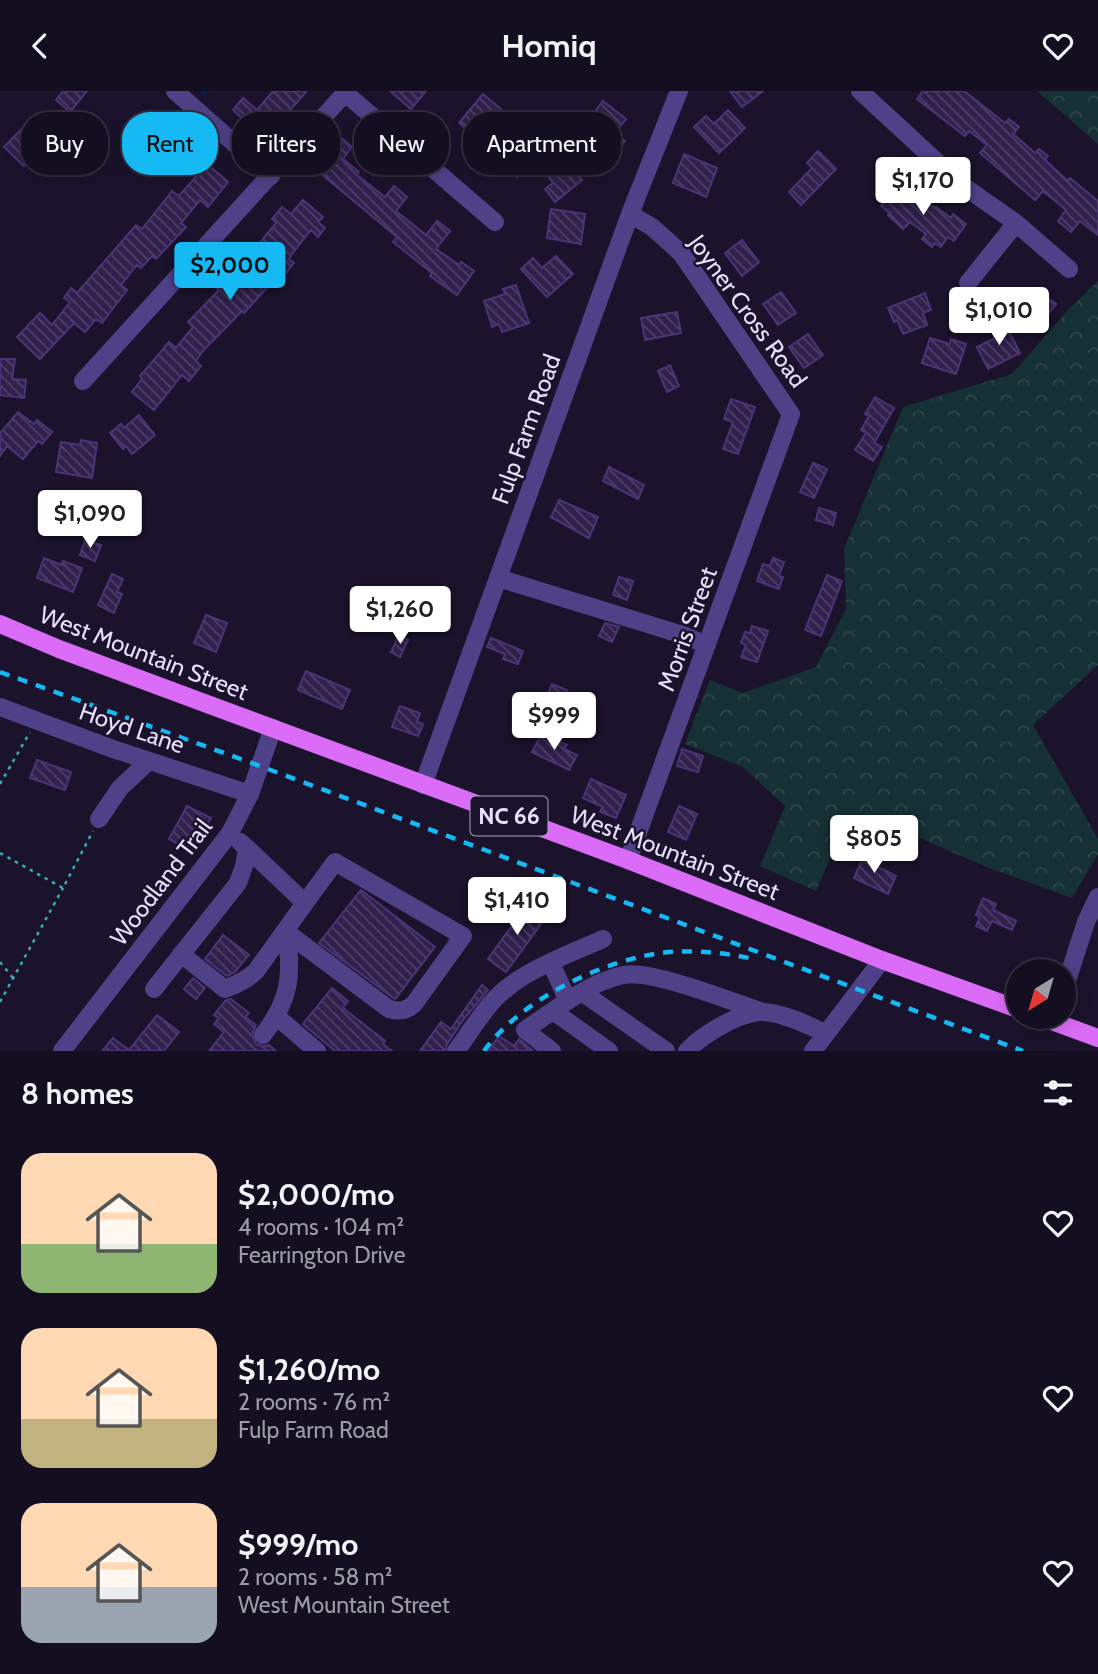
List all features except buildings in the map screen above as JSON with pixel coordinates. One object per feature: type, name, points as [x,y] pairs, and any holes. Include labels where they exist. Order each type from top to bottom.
[{"type":"main road","name":"West Mountain Street","points":[[0,624],[59,649],[628,860],[882,960],[1006,1005]]},
{"type":"main road","points":[[1076,1029],[1098,1038]]},
{"type":"street","points":[[175,91],[271,176]]},
{"type":"street","name":"Fulp Farm Road","points":[[423,785],[630,214],[679,91]]},
{"type":"street","points":[[860,91],[962,185],[1016,223],[1069,269]]},
{"type":"street","points":[[83,381],[346,92],[495,222]]},
{"type":"street","name":"Joyner Cross Road","points":[[630,214],[652,226],[681,253],[791,414]]},
{"type":"street","points":[[968,283],[1016,223]]},
{"type":"street","name":"Morris Street","points":[[628,860],[791,414]]},
{"type":"street","points":[[498,578],[707,645]]},
{"type":"street","name":"Hoyd Lane","points":[[0,707],[250,794]]},
{"type":"street","name":"Woodland Trail","points":[[62,1051],[230,833],[250,794],[273,728]]},
{"type":"street","points":[[99,819],[120,788],[149,761]]},
{"type":"street","points":[[230,833],[306,903]]},
{"type":"street","points":[[154,989],[238,883],[247,848]]},
{"type":"street","points":[[181,954],[225,989],[249,978],[286,932],[335,862],[463,936],[414,1004],[407,1010],[397,1011],[389,1009],[286,932]]},
{"type":"street","points":[[1074,959],[1086,922],[1098,897]]},
{"type":"street","points":[[263,1035],[277,1017],[284,1001],[291,963],[286,932]]},
{"type":"street","points":[[456,1051],[488,1007],[507,988],[551,963],[603,939]]},
{"type":"street","points":[[813,1051],[882,960]]},
{"type":"street","points":[[551,963],[568,1002],[609,1051]]},
{"type":"street","points":[[552,1051],[525,1030],[602,981],[626,974],[647,974],[763,1012],[804,1022],[826,1034]]},
{"type":"street","points":[[568,1002],[666,1051]]},
{"type":"street","points":[[687,1051],[728,1021],[763,1012]]},
{"type":"street","points":[[277,1017],[317,1051]]},
{"type":"path","points":[[0,784],[36,721]]},
{"type":"path","points":[[0,1002],[99,819]]},
{"type":"path","points":[[0,853],[63,888]]},
{"type":"path","points":[[0,962],[13,978]]},
{"type":"green space","points":[[1037,91],[1098,91],[1098,144]]},
{"type":"green space","points":[[1098,281],[1098,665],[1033,725],[1098,839],[1098,854],[1072,898],[989,868],[866,815],[838,840],[816,891],[760,866],[785,806],[743,767],[685,744],[710,680],[743,693],[816,667],[846,609],[844,549],[903,407],[1012,374],[1068,310]]},
{"type":"waterway","points":[[203,93],[208,91]]},
{"type":"railway","points":[[0,672],[260,766],[1023,1051]]},
{"type":"railway","points":[[484,1051],[500,1032],[542,998],[593,972],[619,963],[680,951],[754,959]]}]
